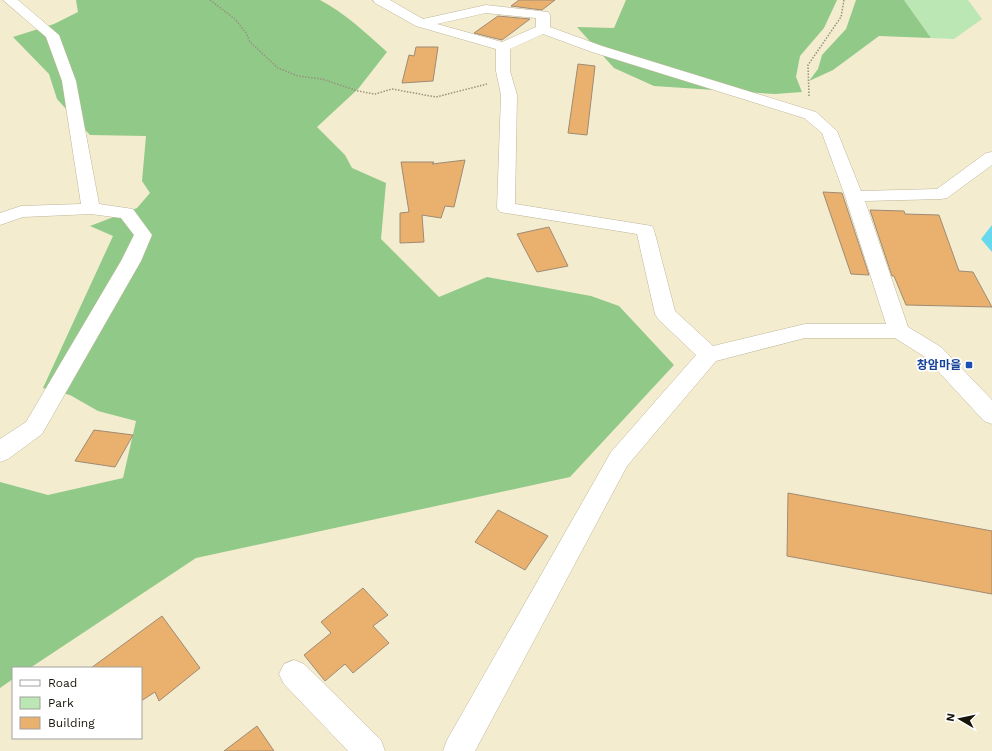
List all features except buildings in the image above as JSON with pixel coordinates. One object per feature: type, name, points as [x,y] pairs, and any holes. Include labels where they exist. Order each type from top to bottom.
[{"type":"street","points":[[10,0],[52,35],[69,81],[91,209]]},
{"type":"street","points":[[380,0],[421,23],[503,47],[544,29],[598,49],[810,115],[829,131],[854,196],[899,331]]},
{"type":"street","points":[[421,23],[486,9],[542,15],[544,29]]},
{"type":"street","points":[[503,47],[503,71],[509,95],[506,208],[645,230],[665,314],[709,355]]},
{"type":"street","points":[[854,196],[941,194],[992,157]]},
{"type":"street","points":[[0,219],[21,212],[91,209],[127,213],[143,234],[131,261],[34,428],[0,452]]},
{"type":"street","points":[[458,751],[619,458],[709,355],[805,331],[899,331],[934,352],[992,415]]},
{"type":"street","points":[[294,674],[370,751]]},
{"type":"path","points":[[210,0],[235,19],[246,33],[250,42],[278,68],[298,76],[322,78],[358,92],[375,94],[392,89],[436,97],[464,91],[483,84],[507,85]]},
{"type":"path","points":[[810,115],[808,65],[841,17],[844,0]]},
{"type":"green space","points":[[76,0],[320,0],[329,5],[355,24],[387,52],[358,89],[317,127],[345,155],[352,168],[386,183],[381,239],[439,297],[487,277],[591,296],[619,306],[674,365],[570,477],[196,558],[32,667],[12,667],[12,680],[0,688],[0,482],[48,495],[123,478],[136,421],[98,411],[70,395],[43,388],[113,236],[90,226],[137,208],[150,193],[142,181],[146,136],[90,135],[57,99],[49,74],[13,37],[54,24],[78,12]]},
{"type":"green space","points":[[626,0],[837,0],[824,28],[800,56],[796,77],[802,92],[775,94],[654,86],[614,68],[577,27],[614,28]]},
{"type":"green space","points":[[856,0],[904,0],[931,38],[879,36],[833,70],[809,81],[818,69],[822,55],[846,29]]},
{"type":"green space","points":[[904,0],[968,0],[982,19],[954,39],[931,38]]},
{"type":"water","points":[[992,225],[992,252],[981,239]]},
{"type":"place","name":"창암마을","points":[[969,365]]}]
